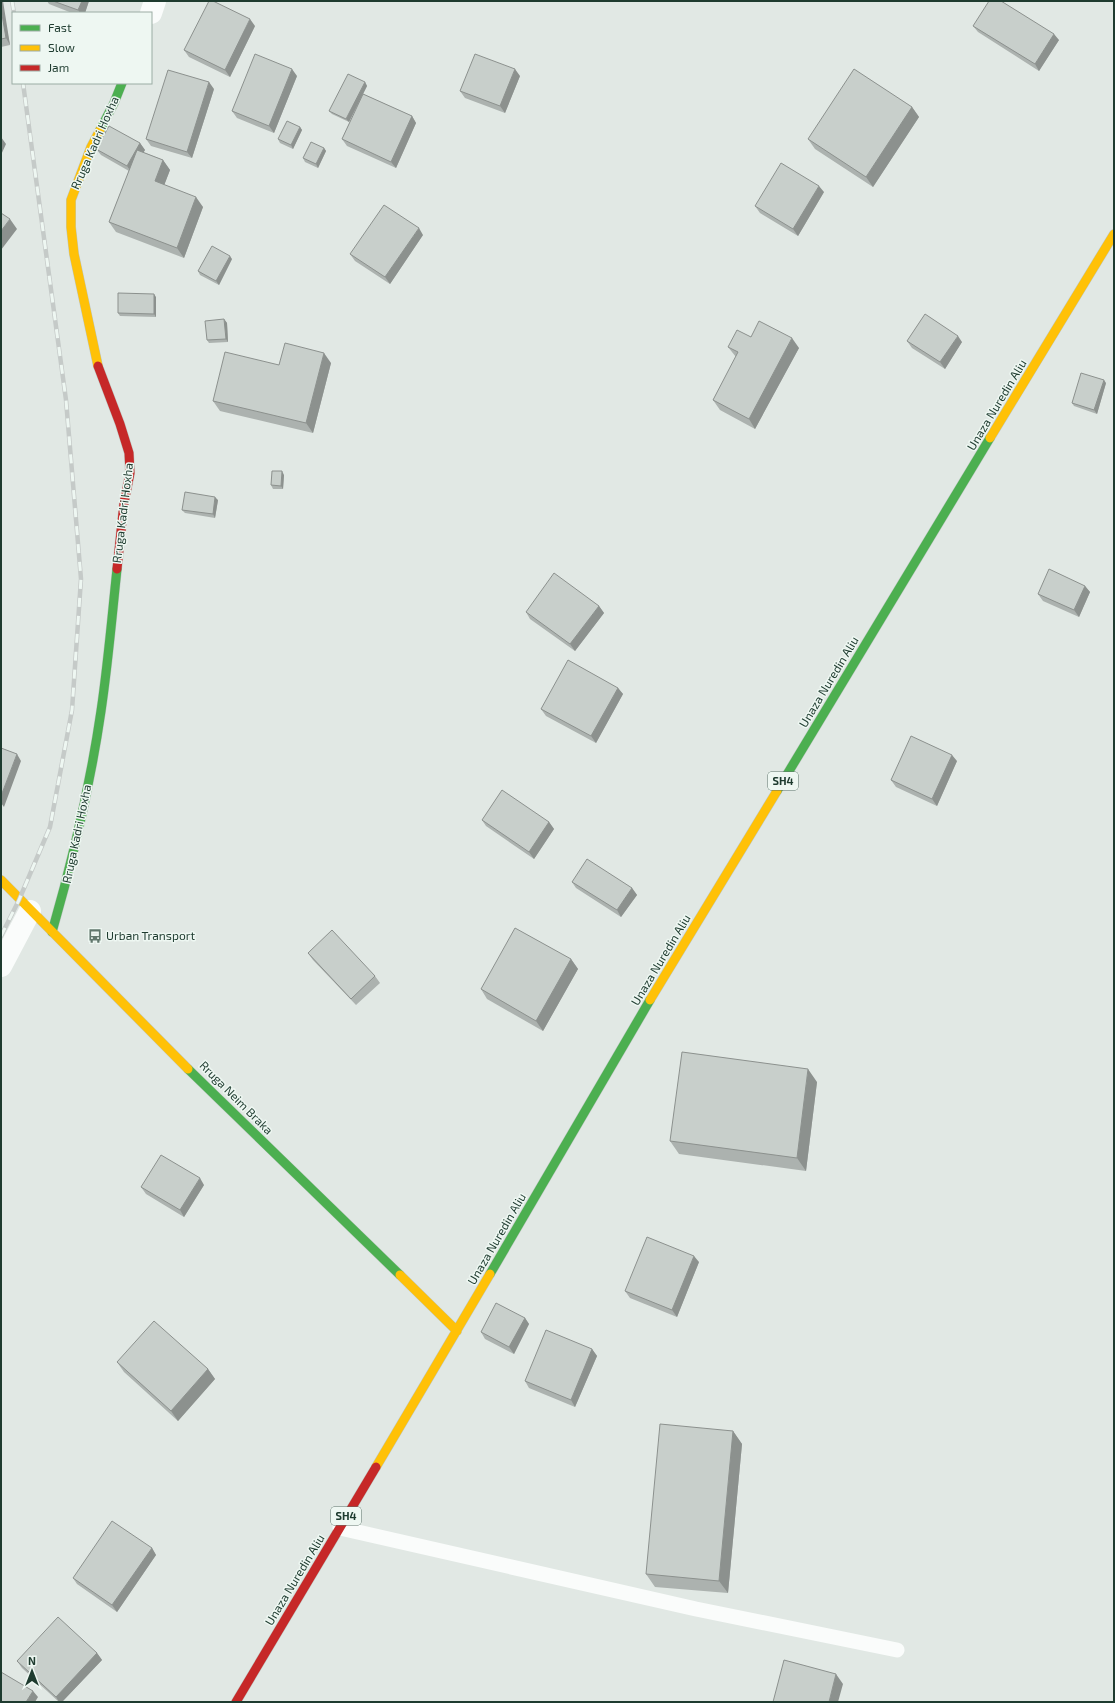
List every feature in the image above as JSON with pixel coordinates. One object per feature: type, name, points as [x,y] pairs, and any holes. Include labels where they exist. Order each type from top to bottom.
[{"type":"main road","name":"Rruga Kadri Hoxha","points":[[52,932],[67,883],[93,756],[102,703],[124,502],[130,473],[129,453],[120,424],[98,366],[74,254],[71,227],[71,200],[91,147],[114,103],[122,84]]},
{"type":"main road","name":"Unaza Nuredin Aliu","points":[[236,1702],[457,1331],[656,991],[1114,234]]},
{"type":"main road","name":"Rruga Neim Braka","points":[[1,880],[30,911],[214,1095],[457,1331]]},
{"type":"street","points":[[151,12],[155,1]]},
{"type":"street","points":[[1,966],[30,911]]},
{"type":"lane","points":[[340,1528],[696,1609],[897,1650]]},
{"type":"building","points":[[53,1],[82,1],[78,10]]},
{"type":"building","points":[[209,1],[213,1],[250,19],[225,70],[184,50]]},
{"type":"building","points":[[989,1],[1001,1],[1054,34],[1035,64],[973,26]]},
{"type":"building","points":[[1,9],[6,38],[1,39]]},
{"type":"building","points":[[255,54],[292,69],[269,126],[232,111]]},
{"type":"building","points":[[475,54],[515,69],[500,106],[460,91]]},
{"type":"building","points":[[854,69],[912,107],[866,177],[808,139]]},
{"type":"building","points":[[168,70],[209,82],[187,152],[146,139]]},
{"type":"building","points":[[348,74],[365,82],[346,119],[329,111]]},
{"type":"building","points":[[363,94],[412,116],[391,162],[342,139]]},
{"type":"building","points":[[287,121],[300,127],[291,145],[278,139]]},
{"type":"building","points":[[109,126],[140,143],[127,166],[96,149]]},
{"type":"building","points":[[311,142],[324,148],[316,164],[303,158]]},
{"type":"building","points":[[137,150],[163,160],[155,181],[196,197],[177,248],[109,222]]},
{"type":"building","points":[[781,163],[819,186],[793,229],[755,206]]},
{"type":"building","points":[[384,205],[419,228],[385,277],[350,254]]},
{"type":"building","points":[[1,213],[10,219],[1,231]]},
{"type":"building","points":[[212,246],[230,256],[216,281],[198,271]]},
{"type":"building","points":[[118,293],[154,294],[154,314],[118,313]]},
{"type":"building","points":[[925,314],[958,336],[940,362],[907,341]]},
{"type":"building","points":[[224,319],[226,339],[207,340],[205,321]]},
{"type":"building","points":[[759,321],[792,338],[749,419],[713,400],[738,352],[728,347],[737,330],[751,337]]},
{"type":"building","points":[[285,343],[324,353],[306,423],[213,401],[225,352],[279,365]]},
{"type":"building","points":[[1081,373],[1104,380],[1094,410],[1072,403]]},
{"type":"building","points":[[272,471],[282,471],[281,486],[271,485]]},
{"type":"building","points":[[185,492],[215,497],[213,514],[182,510]]},
{"type":"building","points":[[1049,569],[1085,586],[1074,610],[1038,594]]},
{"type":"building","points":[[554,573],[599,606],[570,644],[526,612]]},
{"type":"building","points":[[568,660],[618,688],[591,736],[541,709]]},
{"type":"building","points":[[911,736],[952,755],[932,799],[891,780]]},
{"type":"building","points":[[1,748],[17,754],[1,796]]},
{"type":"building","points":[[502,790],[549,822],[529,852],[482,820]]},
{"type":"building","points":[[587,859],[632,888],[617,910],[572,882]]},
{"type":"building","points":[[515,928],[571,959],[536,1021],[481,989]]},
{"type":"building","points":[[332,930],[375,976],[351,999],[308,953]]},
{"type":"building","points":[[682,1052],[808,1069],[797,1158],[670,1141]]},
{"type":"building","points":[[161,1155],[200,1178],[180,1210],[141,1187]]},
{"type":"building","points":[[647,1237],[694,1256],[672,1310],[625,1291]]},
{"type":"building","points":[[496,1303],[525,1318],[509,1347],[481,1332]]},
{"type":"building","points":[[154,1321],[208,1369],[171,1411],[117,1362]]},
{"type":"building","points":[[546,1330],[592,1349],[571,1400],[525,1381]]},
{"type":"building","points":[[660,1424],[733,1431],[719,1581],[646,1574]]},
{"type":"building","points":[[112,1521],[152,1548],[112,1605],[73,1578]]},
{"type":"building","points":[[58,1617],[97,1653],[56,1697],[17,1661]]},
{"type":"building","points":[[784,1660],[836,1674],[829,1702],[773,1702]]},
{"type":"building","points":[[1,1672],[33,1691],[26,1702],[1,1702]]},
{"type":"railway","points":[[12,1],[14,12]]},
{"type":"railway","points":[[1,936],[19,900],[50,827],[72,710],[81,579],[66,400],[23,84]]},
{"type":"traffic: fast","points":[[100,130],[122,84]]},
{"type":"traffic: fast","points":[[777,791],[990,438]]},
{"type":"traffic: fast","points":[[52,932],[74,850],[92,767],[108,658],[117,569]]},
{"type":"traffic: fast","points":[[490,1274],[650,1000]]},
{"type":"traffic: fast","points":[[188,1069],[400,1275]]},
{"type":"traffic: slow","points":[[98,366],[74,254],[71,227],[71,200],[91,147],[100,130]]},
{"type":"traffic: slow","points":[[990,438],[1114,234]]},
{"type":"traffic: slow","points":[[650,1000],[777,791]]},
{"type":"traffic: slow","points":[[1,880],[188,1069]]},
{"type":"traffic: slow","points":[[376,1467],[490,1274]]},
{"type":"traffic: slow","points":[[400,1275],[457,1331]]},
{"type":"traffic: jam","points":[[98,366],[120,424],[129,453],[130,473],[124,503],[117,569]]},
{"type":"traffic: jam","points":[[236,1702],[376,1467]]},
{"type":"place","name":"Urban Transport","points":[[95,936]]}]
